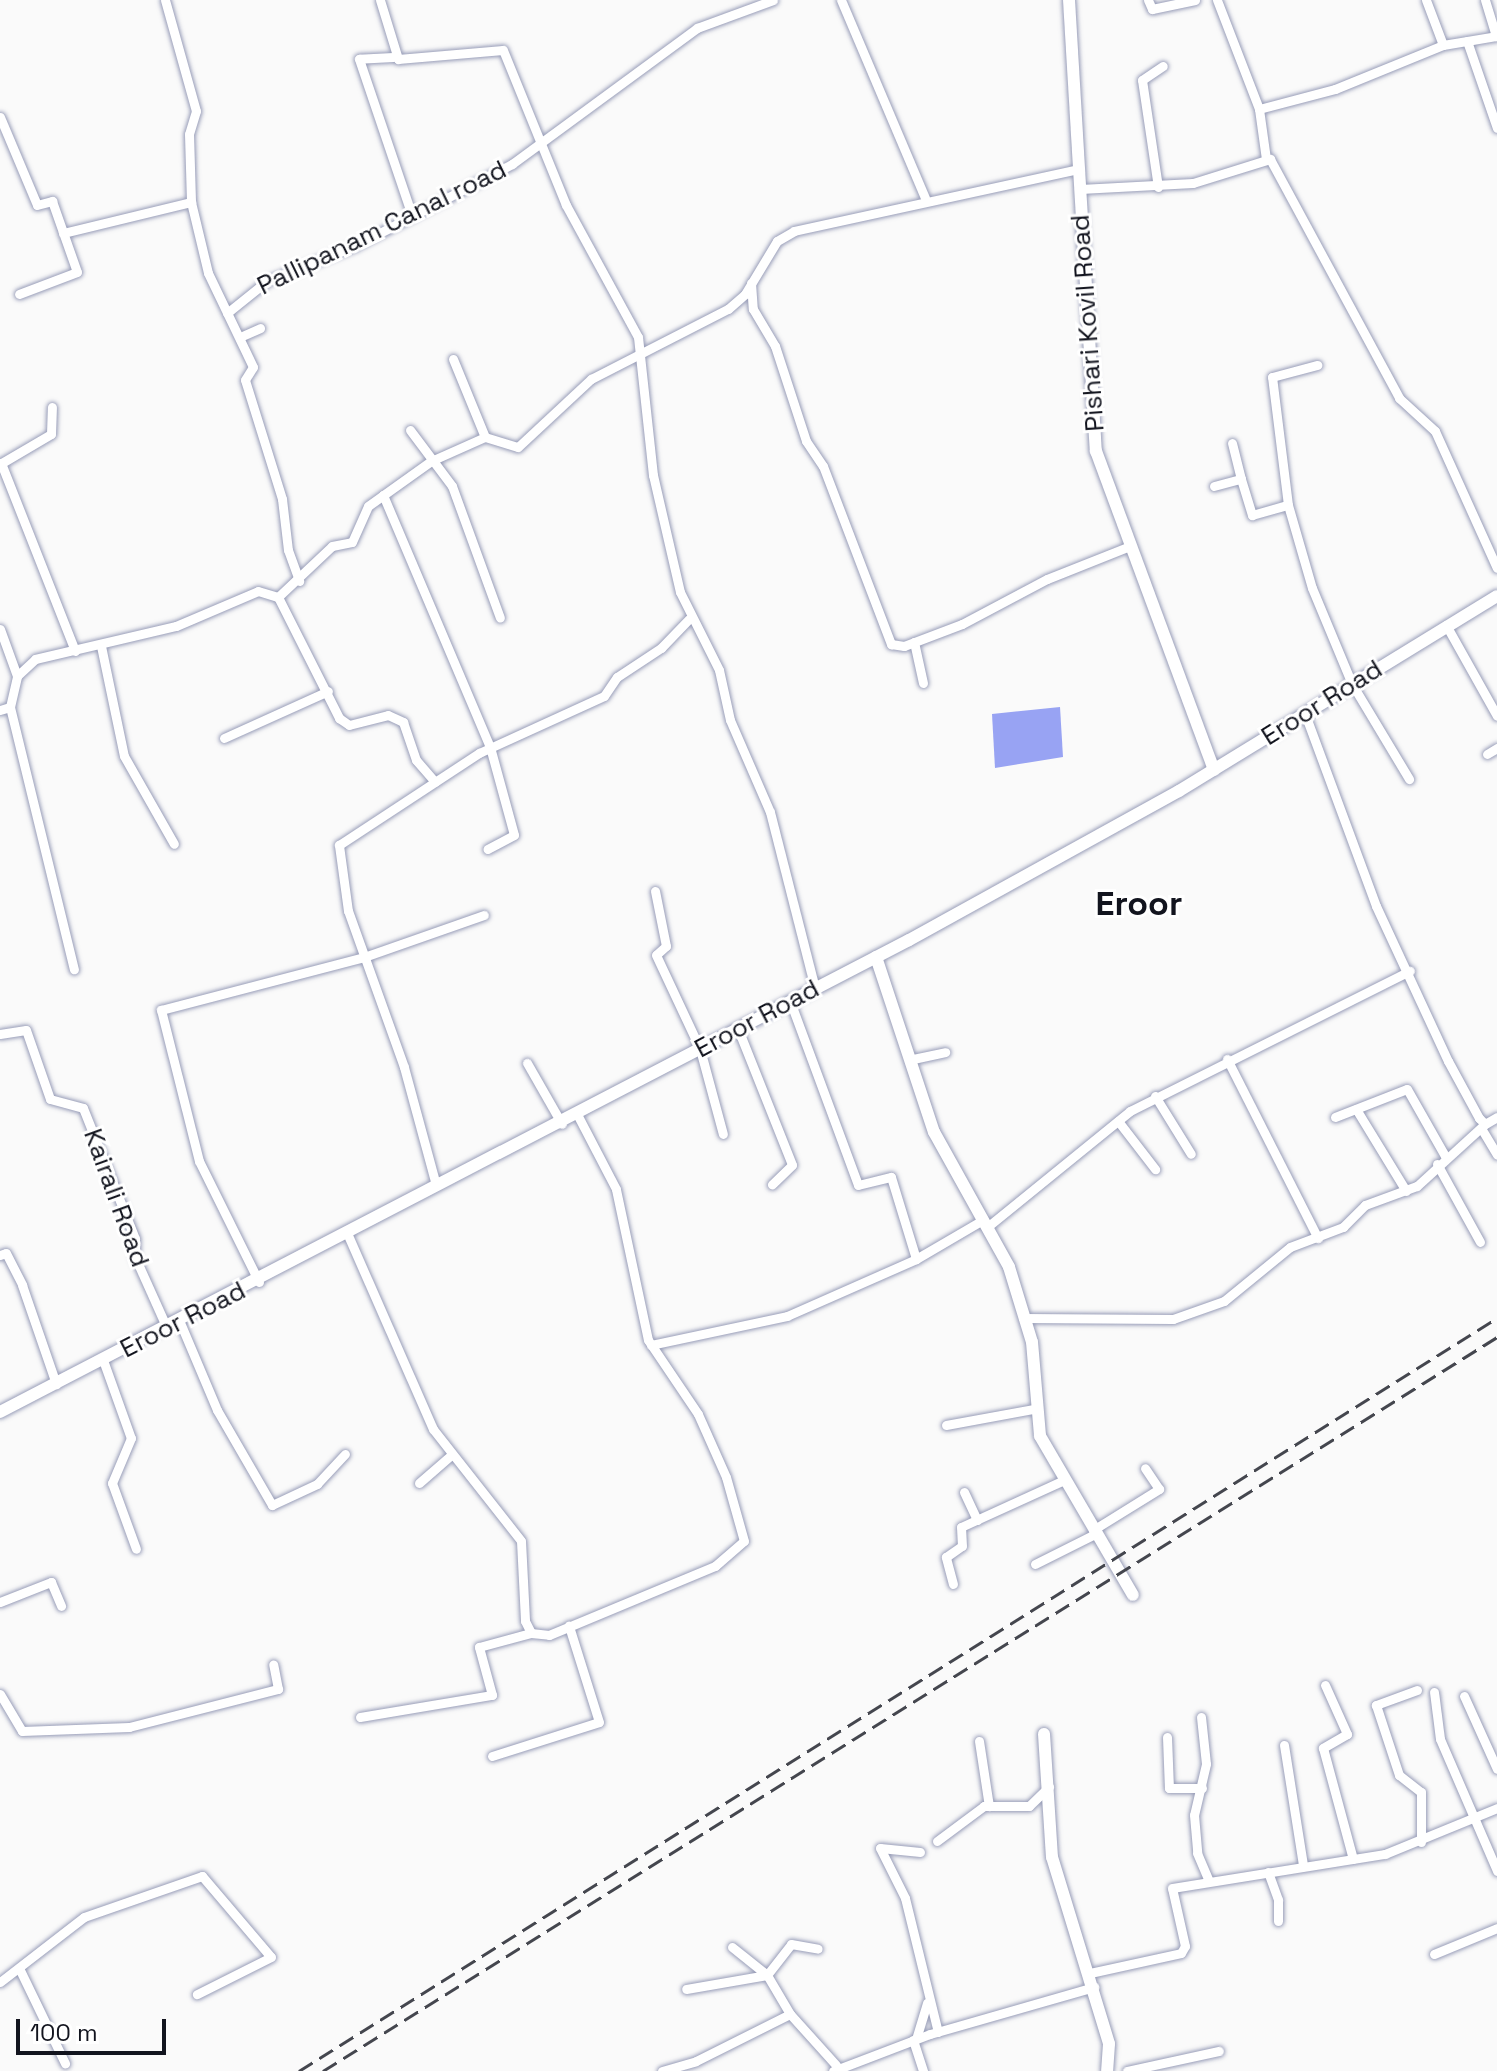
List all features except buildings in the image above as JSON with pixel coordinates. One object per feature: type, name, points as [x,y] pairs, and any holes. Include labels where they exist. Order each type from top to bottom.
[{"type":"main road","name":"Pishari Kovil Road","points":[[1069,0],[1096,451],[1214,770]]},
{"type":"main road","name":"Eroor Road","points":[[0,1412],[259,1282],[436,1185],[578,1116],[876,957],[1214,770],[1497,596]]},
{"type":"main road","points":[[876,957],[913,1059],[934,1132],[1009,1267],[1032,1342],[1033,1409],[1064,1480],[1133,1595]]},
{"type":"main road","points":[[1044,1734],[1052,1857],[1090,1973],[1109,2044],[1107,2071]]},
{"type":"street","points":[[165,0],[196,111],[189,134],[191,202],[208,273],[227,313],[235,318],[253,367],[245,380],[282,499],[288,550],[299,581]]},
{"type":"street","points":[[380,0],[393,57]]},
{"type":"street","name":"Pallipanam Canal road","points":[[227,313],[267,281],[412,216],[540,145],[672,42],[773,0]]},
{"type":"street","points":[[841,0],[925,198]]},
{"type":"street","points":[[1148,0],[1152,9],[1195,0]]},
{"type":"street","points":[[1217,0],[1259,109],[1266,159],[1399,398],[1435,431],[1497,568]]},
{"type":"street","points":[[1426,0],[1443,45]]},
{"type":"street","points":[[1259,109],[1335,89],[1443,45],[1497,36],[1485,0]]},
{"type":"street","points":[[1467,41],[1497,128]]},
{"type":"street","points":[[412,216],[359,59],[503,50],[540,145],[640,349],[638,377],[653,475],[689,619],[719,670],[730,720],[770,812],[815,988]]},
{"type":"street","points":[[1158,187],[1142,80],[1163,66]]},
{"type":"street","points":[[0,117],[37,205],[52,201],[77,272],[19,294]]},
{"type":"street","points":[[1080,189],[1158,187],[1266,159]]},
{"type":"street","points":[[278,597],[299,581],[332,546],[352,542],[368,506],[431,461],[485,437],[518,447],[591,379],[640,349],[668,344],[704,324],[751,283],[777,241],[794,231],[925,198],[1079,169]]},
{"type":"street","points":[[63,233],[191,202]]},
{"type":"street","points":[[751,283],[753,309],[775,346],[806,441],[823,466],[887,639],[897,647],[1130,546]]},
{"type":"street","points":[[240,337],[260,328]]},
{"type":"street","points":[[453,359],[485,437]]},
{"type":"street","points":[[1317,365],[1272,377],[1288,505],[1312,588],[1352,684],[1409,779]]},
{"type":"street","points":[[52,407],[51,434],[0,464],[41,556],[75,651]]},
{"type":"street","points":[[410,430],[452,486],[500,618]]},
{"type":"street","points":[[1232,443],[1252,515],[1288,505]]},
{"type":"street","points":[[1214,486],[1241,479]]},
{"type":"street","points":[[383,495],[490,747],[514,835],[488,849]]},
{"type":"street","points":[[74,969],[5,708],[17,676],[35,659],[176,626],[258,591],[278,597],[339,718],[349,725],[388,715],[403,722],[416,760],[435,782]]},
{"type":"street","points":[[436,1185],[404,1067],[348,911],[339,845],[490,747],[604,696],[617,677],[661,648],[689,619]]},
{"type":"street","points":[[1446,625],[1497,716]]},
{"type":"street","points":[[0,629],[17,676]]},
{"type":"street","points":[[914,642],[923,683]]},
{"type":"street","points":[[101,646],[124,756],[174,844]]},
{"type":"street","points":[[224,738],[328,691]]},
{"type":"street","points":[[1305,714],[1376,906],[1410,971],[1448,1061],[1497,1155]]},
{"type":"street","points":[[1487,754],[1497,748]]},
{"type":"street","points":[[655,891],[666,946],[656,955],[700,1049],[723,1134]]},
{"type":"street","points":[[259,1282],[199,1161],[161,1010],[364,957],[484,915]]},
{"type":"street","points":[[651,1345],[787,1316],[916,1259],[984,1225],[1155,1096],[1410,971]]},
{"type":"street","points":[[790,1001],[858,1185],[891,1177],[916,1259]]},
{"type":"street","name":"Kairali Road","points":[[0,1034],[12,1027],[26,1030],[50,1099],[83,1108],[166,1326]]},
{"type":"street","points":[[738,1029],[792,1165],[772,1184]]},
{"type":"street","points":[[913,1059],[945,1052]]},
{"type":"street","points":[[1227,1059],[1318,1238]]},
{"type":"street","points":[[527,1063],[562,1124]]},
{"type":"street","points":[[1335,1117],[1407,1089],[1480,1242]]},
{"type":"street","points":[[1155,1096],[1191,1154]]},
{"type":"street","points":[[1356,1109],[1406,1191]]},
{"type":"street","points":[[360,1717],[492,1695],[479,1647],[531,1633],[549,1635],[715,1566],[744,1541],[702,1422],[651,1345],[616,1189],[578,1116]]},
{"type":"street","points":[[1023,1318],[1173,1319],[1224,1301],[1270,1260],[1343,1227],[1365,1205],[1406,1191],[1497,1117]]},
{"type":"street","points":[[1118,1121],[1155,1169]]},
{"type":"street","points":[[347,1233],[450,1456],[521,1541],[525,1621],[531,1633]]},
{"type":"street","points":[[0,1255],[6,1253],[22,1285],[56,1384]]},
{"type":"street","points":[[179,1320],[217,1410],[272,1505],[317,1484],[345,1454]]},
{"type":"street","points":[[103,1360],[131,1438],[112,1483],[136,1549]]},
{"type":"street","points":[[946,1425],[1033,1409]]},
{"type":"street","points":[[419,1483],[450,1456]]},
{"type":"street","points":[[1035,1564],[1094,1532],[1159,1489],[1145,1468]]},
{"type":"street","points":[[953,1584],[946,1557],[962,1546],[961,1527],[1064,1480]]},
{"type":"street","points":[[964,1492],[977,1520]]},
{"type":"street","points":[[0,1602],[51,1582],[61,1606]]},
{"type":"street","points":[[492,1756],[599,1722],[569,1626]]},
{"type":"street","points":[[0,1694],[22,1731],[129,1727],[278,1689],[273,1664]]},
{"type":"street","points":[[1325,1685],[1347,1734],[1323,1748],[1353,1859]]},
{"type":"street","points":[[1417,1690],[1376,1705],[1399,1775],[1421,1792],[1416,1823],[1421,1842]]},
{"type":"street","points":[[1434,1692],[1440,1739],[1497,1871]]},
{"type":"street","points":[[1464,1696],[1497,1769]]},
{"type":"street","points":[[1201,1717],[1206,1764],[1194,1815],[1197,1853],[1209,1881]]},
{"type":"street","points":[[1167,1737],[1169,1788],[1202,1788]]},
{"type":"street","points":[[979,1741],[989,1806]]},
{"type":"street","points":[[1284,1745],[1303,1865]]},
{"type":"street","points":[[937,1841],[989,1806],[1029,1806],[1049,1787]]},
{"type":"street","points":[[1090,1973],[1181,1953],[1185,1946],[1172,1888],[1353,1859],[1421,1842],[1497,1808]]},
{"type":"street","points":[[920,1852],[880,1848],[905,1898],[927,2003],[938,2032]]},
{"type":"street","points":[[1268,1872],[1278,1900],[1278,1921]]},
{"type":"street","points":[[0,1982],[84,1917],[202,1876],[271,1957],[197,1994]]},
{"type":"street","points":[[1434,1954],[1497,1928]]},
{"type":"street","points":[[686,1989],[767,1975],[791,1944],[818,1949]]},
{"type":"street","points":[[732,1947],[767,1975],[790,2014],[834,2068],[938,2032],[1094,1987]]},
{"type":"street","points":[[19,1968],[65,2063]]},
{"type":"street","points":[[923,2071],[914,2040],[927,2003]]},
{"type":"street","points":[[662,2071],[696,2061],[790,2014]]},
{"type":"street","points":[[1127,2071],[1219,2051]]},
{"type":"water","points":[[1060,707],[1063,757],[995,768],[992,714]]},
{"type":"railway","points":[[299,2071],[1497,1318]]},
{"type":"railway","points":[[323,2071],[1497,1337]]},
{"type":"district","name":"Eroor","points":[[1139,904]]}]
